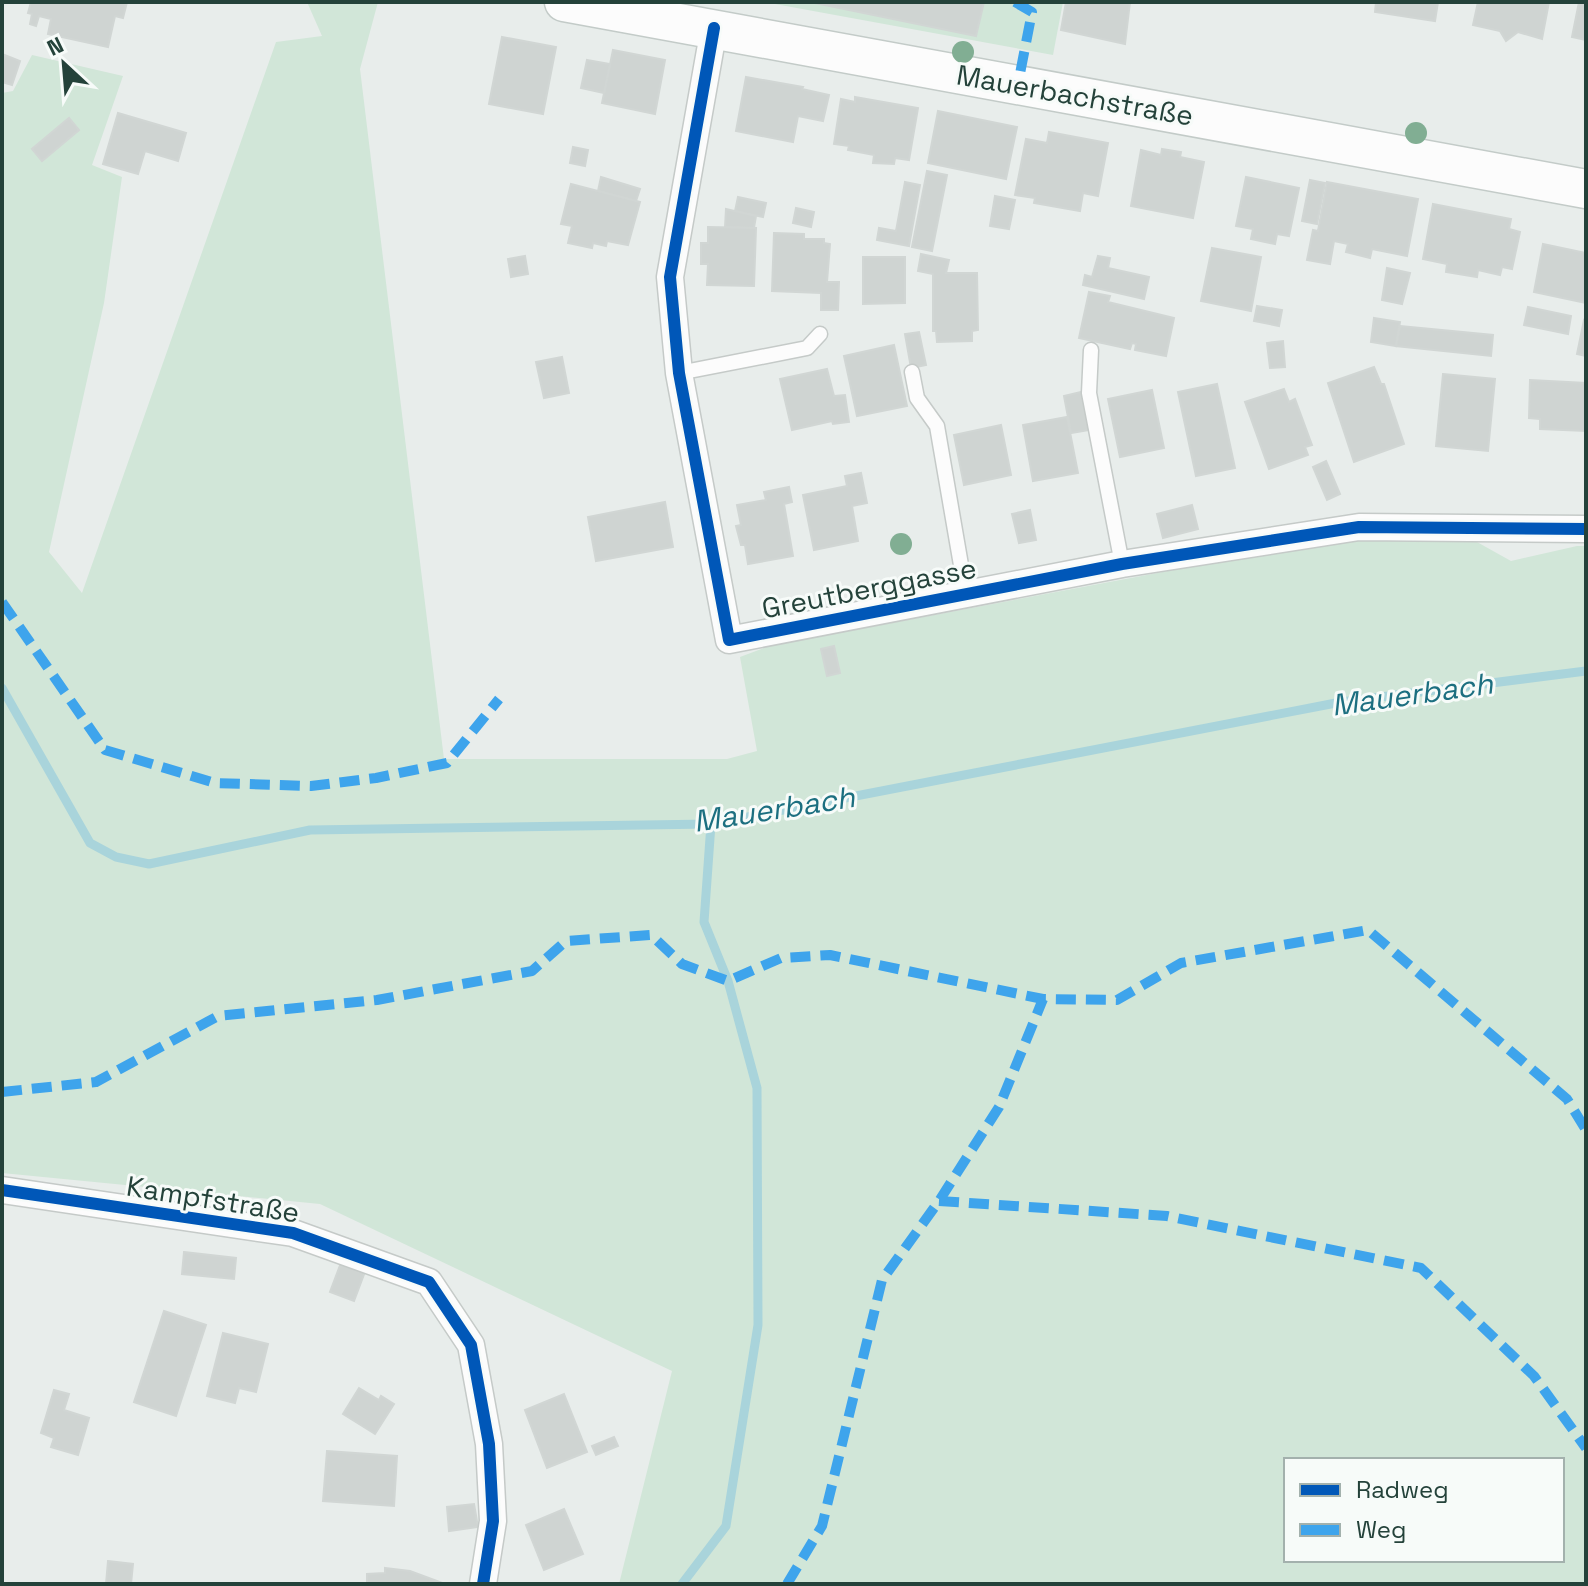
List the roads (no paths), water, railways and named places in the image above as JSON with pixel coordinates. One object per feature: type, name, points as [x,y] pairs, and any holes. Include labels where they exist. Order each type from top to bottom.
[{"type":"main road","name":"Mauerbachstraße","points":[[564,2],[1586,189]]},
{"type":"street","name":"Greutberggasse","points":[[714,28],[670,277],[679,373],[729,640],[1122,564],[1359,527],[1586,529]]},
{"type":"street","name":"Kampfstraße","points":[[2,1190],[293,1233],[429,1282],[471,1345],[484,1415],[489,1444],[493,1521],[483,1584]]},
{"type":"lane","points":[[679,373],[807,348],[820,334]]},
{"type":"lane","points":[[1091,350],[1089,393],[1122,564]]},
{"type":"lane","points":[[912,372],[917,398],[937,426],[966,594]]},
{"type":"waterway","name":"Mauerbach","points":[[2,688],[90,843],[116,857],[149,864],[310,830],[711,824],[1341,702],[1586,671]]},
{"type":"waterway","points":[[682,1584],[726,1526],[758,1325],[757,1088],[728,981],[704,922],[711,824]]}]
